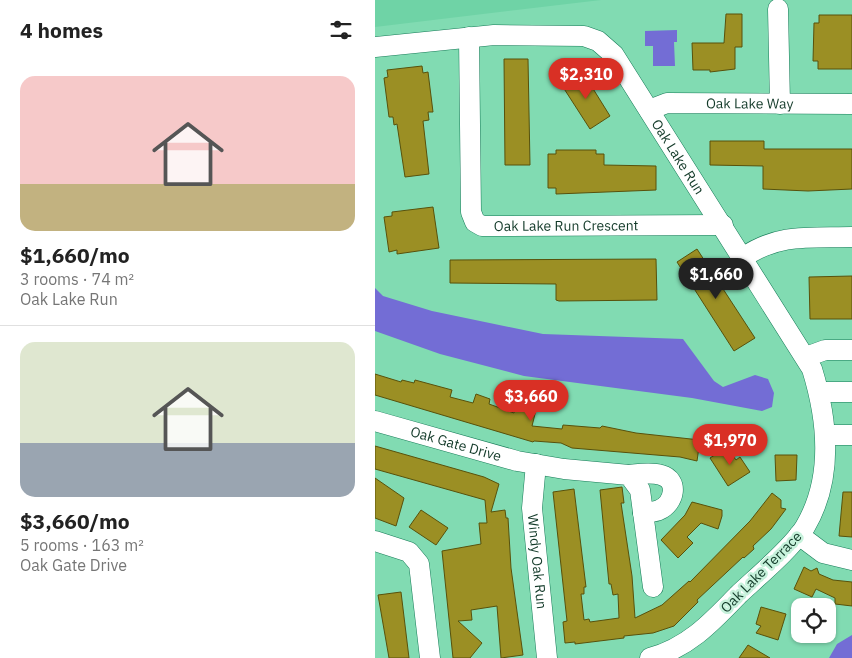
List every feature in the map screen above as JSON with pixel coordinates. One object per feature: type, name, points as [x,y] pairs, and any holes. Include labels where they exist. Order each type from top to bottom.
[{"type":"street","points":[[778,9],[780,104]]},
{"type":"street","name":"Oak Lake Run","points":[[375,47],[469,37],[541,35],[592,38],[614,55],[806,356],[813,369],[819,392]]},
{"type":"street","name":"Oak Lake Run Crescent","points":[[469,37],[471,212],[475,222],[483,226],[723,225]]},
{"type":"street","name":"Oak Lake Way","points":[[649,110],[667,103],[852,104]]},
{"type":"street","points":[[743,257],[759,247],[776,240],[852,236]]},
{"type":"street","points":[[806,356],[825,350],[852,350]]},
{"type":"street","points":[[819,392],[852,392]]},
{"type":"street","name":"Oak Lake Terrace","points":[[650,658],[682,646],[702,631],[799,535],[815,506],[821,482],[827,435],[819,392]]},
{"type":"street","name":"Oak Gate Drive","points":[[375,421],[535,464],[629,475],[662,475],[670,480],[674,490],[673,496],[659,510],[643,513]]},
{"type":"street","points":[[827,435],[852,435]]},
{"type":"street","name":"Windy Oak Run","points":[[535,464],[532,508],[547,658]]},
{"type":"street","points":[[629,475],[638,484],[653,587]]},
{"type":"street","points":[[799,535],[823,553],[852,560]]},
{"type":"street","points":[[375,541],[409,552],[419,564],[430,658]]},
{"type":"shaded area","points":[[375,0],[601,0],[375,27]]},
{"type":"shaded area","points":[[677,30],[677,42],[674,42],[675,66],[653,66],[653,46],[645,46],[645,31]]},
{"type":"shaded area","points":[[375,288],[383,296],[432,311],[543,334],[683,339],[714,381],[723,387],[755,375],[768,379],[774,393],[772,407],[762,411],[692,398],[524,376],[440,354],[375,331]]},
{"type":"shaded area","points":[[852,635],[852,658],[829,658],[837,644]]},
{"type":"building","points":[[726,14],[742,14],[742,47],[735,47],[735,69],[710,72],[710,70],[693,70],[692,43],[724,43]]},
{"type":"building","points":[[819,15],[852,15],[852,69],[818,69],[818,61],[813,61],[814,23],[819,23]]},
{"type":"building","points":[[504,59],[528,59],[530,165],[505,165]]},
{"type":"building","points":[[422,66],[423,73],[428,72],[433,112],[428,112],[429,120],[423,121],[429,174],[405,177],[397,124],[394,125],[393,117],[389,117],[384,78],[388,77],[387,70]]},
{"type":"building","points":[[582,71],[610,116],[590,129],[561,84]]},
{"type":"building","points":[[710,141],[764,141],[764,149],[852,149],[852,189],[808,191],[763,189],[763,166],[710,165]]},
{"type":"building","points":[[556,150],[596,150],[596,154],[604,154],[604,165],[656,166],[656,190],[556,194],[556,188],[548,188],[548,154],[556,154]]},
{"type":"building","points":[[433,207],[439,248],[397,254],[397,250],[389,252],[384,217],[392,216],[392,212]]},
{"type":"building","points":[[697,249],[755,338],[734,351],[677,262]]},
{"type":"building","points":[[656,259],[657,300],[559,301],[556,300],[556,284],[450,283],[450,260]]},
{"type":"building","points":[[852,276],[852,319],[810,319],[809,277]]},
{"type":"building","points":[[375,374],[401,382],[402,380],[414,383],[415,380],[452,390],[450,397],[473,403],[476,394],[490,399],[489,404],[514,413],[516,404],[536,410],[532,426],[562,429],[563,425],[600,428],[602,426],[636,433],[700,440],[697,461],[680,457],[572,448],[561,443],[533,442],[375,395]]},
{"type":"building","points":[[375,446],[484,477],[499,484],[491,512],[505,510],[506,518],[508,518],[511,568],[523,655],[501,658],[497,606],[471,610],[472,620],[458,621],[482,643],[470,658],[453,658],[442,551],[481,544],[479,523],[487,523],[485,500],[375,469]]},
{"type":"building","points":[[727,447],[736,460],[740,457],[750,472],[728,486],[710,458]]},
{"type":"building","points":[[775,455],[797,455],[796,480],[776,481]]},
{"type":"building","points":[[375,478],[404,498],[396,526],[375,518]]},
{"type":"building","points":[[622,487],[624,503],[621,503],[632,576],[635,618],[662,605],[690,582],[750,521],[772,493],[781,500],[781,508],[786,509],[771,529],[753,546],[754,549],[697,600],[698,602],[674,626],[653,633],[624,636],[624,638],[575,644],[575,642],[565,643],[563,622],[567,621],[553,492],[574,489],[586,587],[584,587],[584,594],[581,594],[584,620],[589,619],[590,622],[619,618],[618,594],[613,595],[611,584],[609,584],[600,490]]},
{"type":"building","points":[[843,492],[852,492],[852,537],[839,536]]},
{"type":"building","points":[[692,502],[722,510],[722,516],[718,529],[701,523],[687,537],[693,543],[678,558],[661,540],[685,515]]},
{"type":"building","points":[[421,510],[448,528],[436,545],[409,527]]},
{"type":"building","points":[[804,567],[811,571],[817,568],[819,574],[833,580],[852,582],[852,606],[836,604],[836,598],[816,589],[812,597],[794,589]]},
{"type":"building","points":[[401,592],[409,658],[389,658],[378,595]]},
{"type":"building","points":[[761,607],[786,614],[778,640],[756,633],[761,626],[756,624]]},
{"type":"building","points":[[748,645],[770,658],[739,658]]}]
